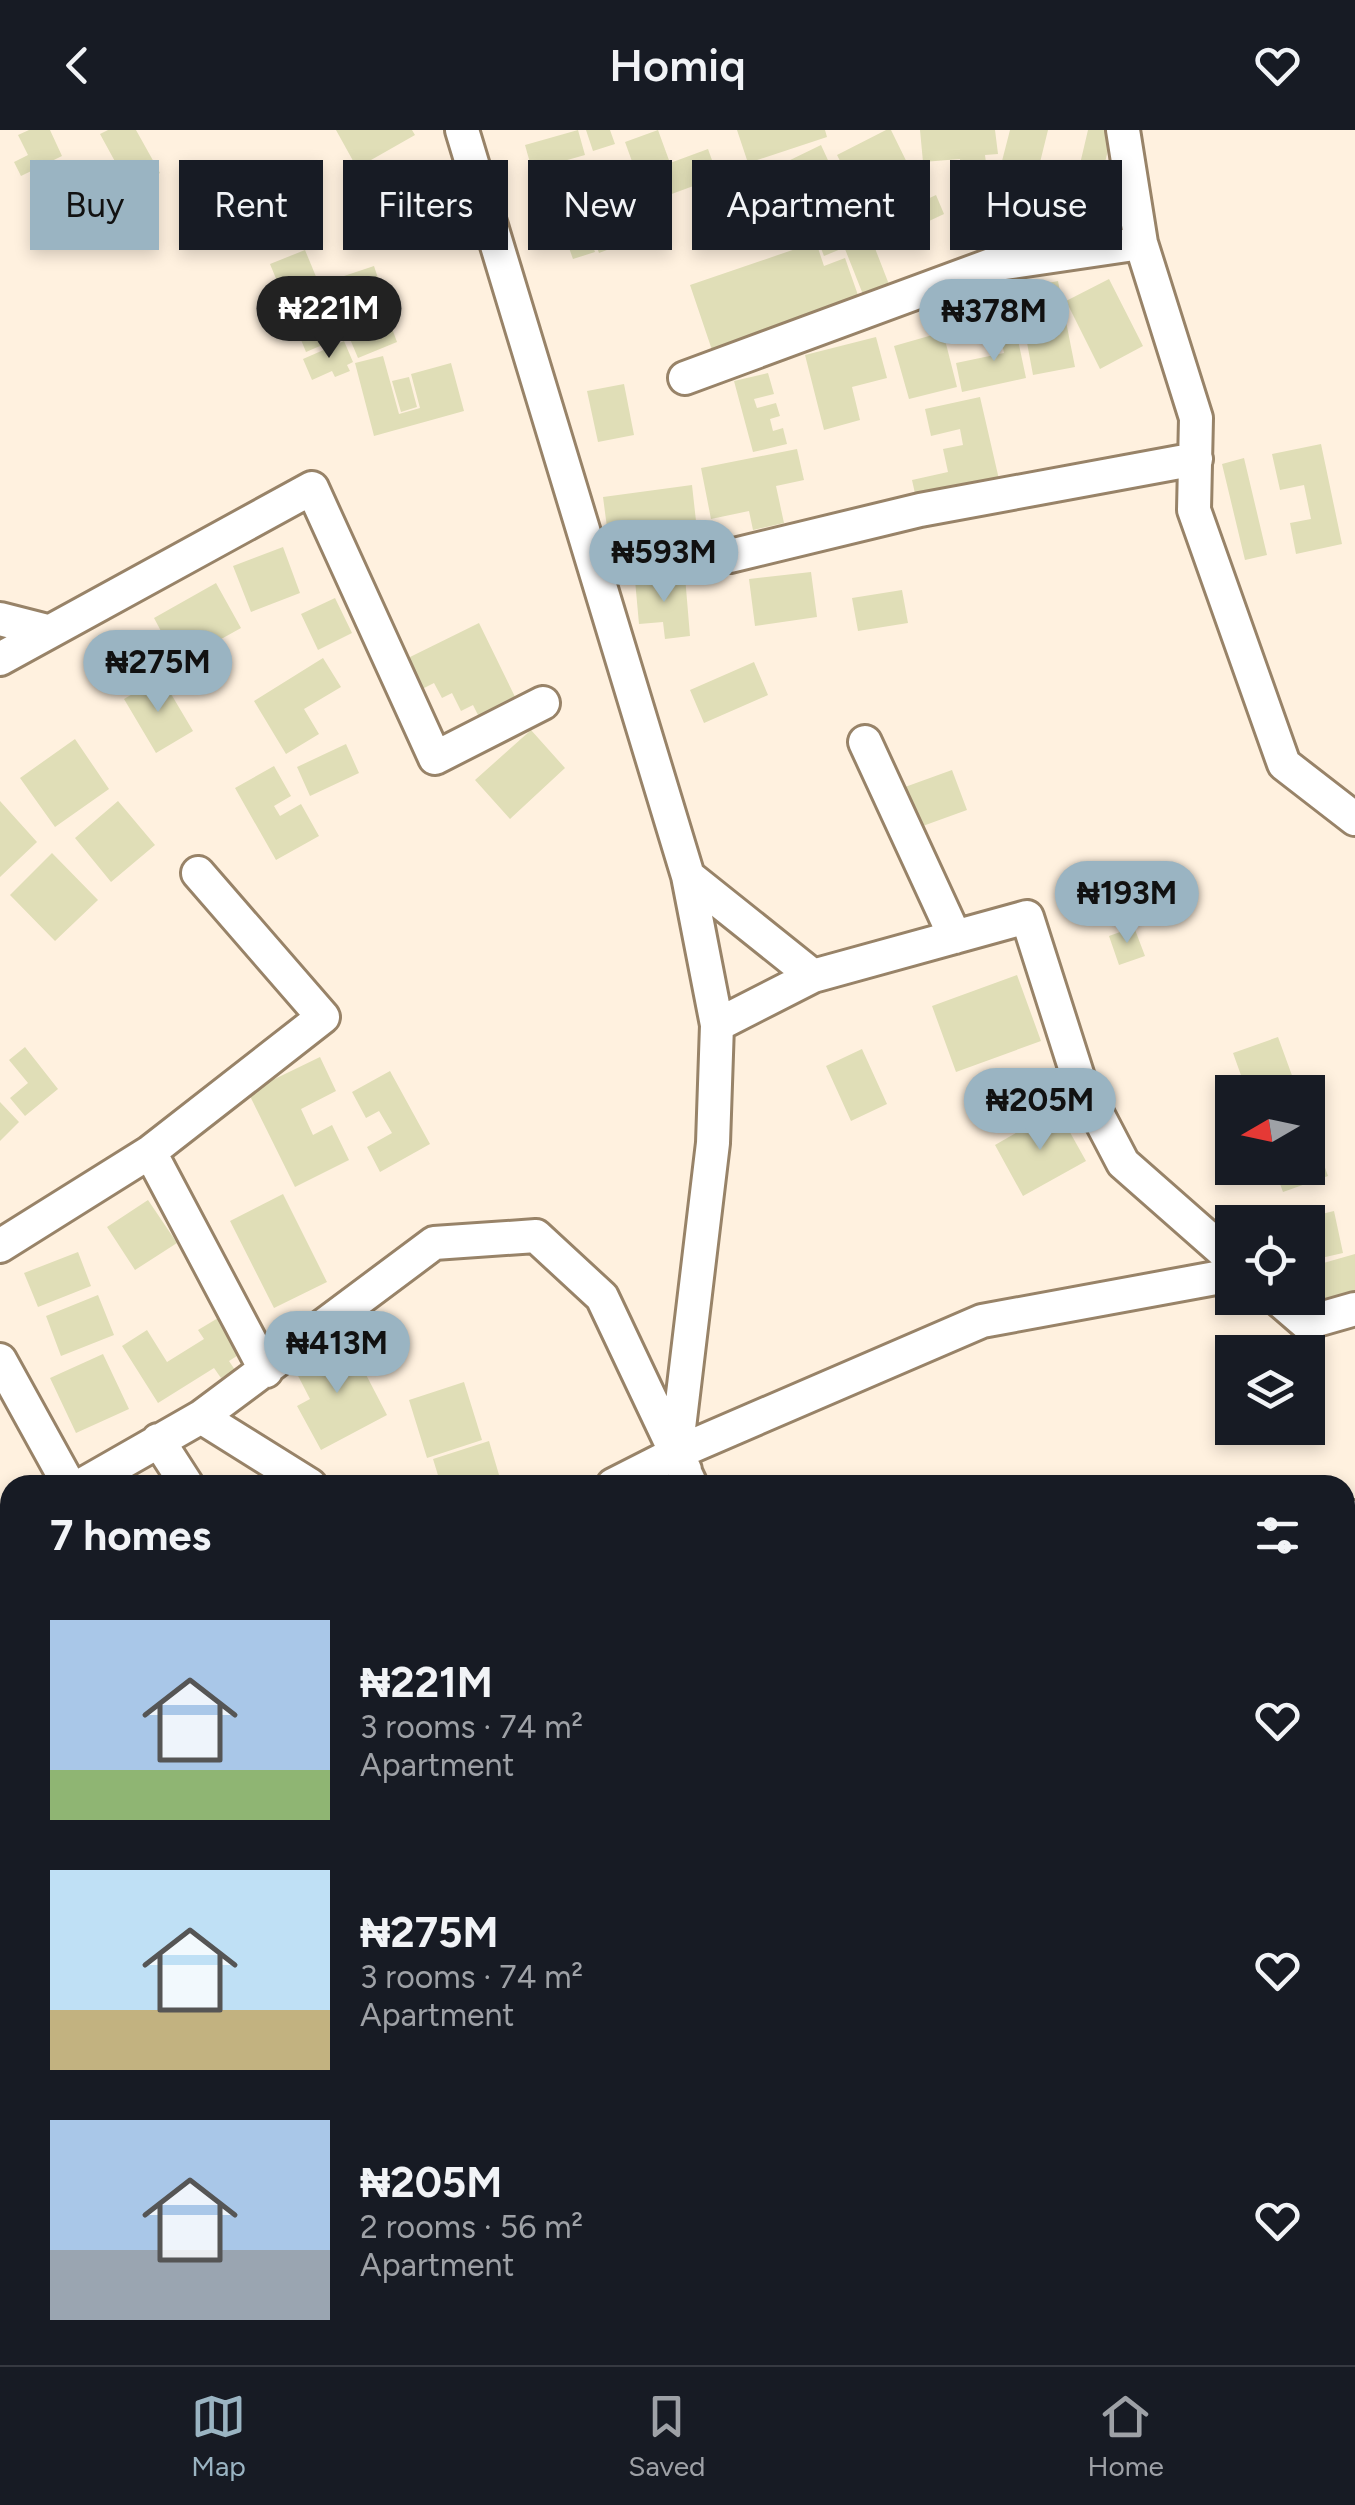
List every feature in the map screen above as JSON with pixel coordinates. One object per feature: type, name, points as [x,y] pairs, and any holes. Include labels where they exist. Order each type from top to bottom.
[{"type":"street","points":[[462,130],[688,876],[717,1024],[712,1144],[676,1453]]},
{"type":"street","points":[[1123,130],[1141,243],[1196,418],[1194,510],[1284,764],[1355,820]]},
{"type":"street","points":[[685,378],[991,265],[1141,243]]},
{"type":"street","points":[[730,556],[920,510],[1196,459]]},
{"type":"street","points":[[0,659],[312,488],[434,758],[543,704]]},
{"type":"street","points":[[0,618],[47,631]]},
{"type":"street","points":[[865,742],[955,937]]},
{"type":"street","points":[[0,1246],[150,1152],[323,1017],[198,873]]},
{"type":"street","points":[[688,876],[813,976]]},
{"type":"street","points":[[717,1024],[813,976],[1026,918],[1078,1077],[1124,1163],[1215,1244]]},
{"type":"street","points":[[150,1152],[266,1371]]},
{"type":"street","points":[[99,1475],[201,1417],[434,1243],[536,1236],[602,1297],[687,1475]]},
{"type":"street","points":[[633,1475],[982,1320],[1215,1278]]},
{"type":"street","points":[[1296,1315],[1306,1323],[1355,1309]]},
{"type":"street","points":[[0,1360],[63,1475]]},
{"type":"street","points":[[201,1417],[294,1475]]},
{"type":"street","points":[[158,1440],[181,1475]]},
{"type":"building","points":[[29,130],[50,130],[62,156],[30,160],[30,172],[21,176],[14,162],[28,155],[18,135]]},
{"type":"building","points":[[108,130],[136,130],[153,160],[114,160],[100,134]]},
{"type":"building","points":[[336,130],[412,130],[415,135],[371,160],[353,160]]},
{"type":"building","points":[[578,130],[585,155],[567,160],[529,160],[525,145]]},
{"type":"building","points":[[586,130],[610,130],[615,144],[593,151]]},
{"type":"building","points":[[658,130],[669,160],[631,160],[625,142]]},
{"type":"building","points":[[737,130],[825,130],[827,137],[747,160]]},
{"type":"building","points":[[891,130],[906,160],[840,160],[837,155]]},
{"type":"building","points":[[920,130],[995,130],[998,154],[985,155],[986,160],[923,160]]},
{"type":"building","points":[[1010,130],[1048,130],[1041,160],[1002,160]]},
{"type":"building","points":[[1088,130],[1113,130],[1106,160],[1081,160]]},
{"type":"building","points":[[821,145],[828,160],[790,160]]},
{"type":"building","points":[[708,149],[712,160],[692,160],[692,187],[672,194],[672,162]]},
{"type":"building","points":[[936,195],[944,214],[930,221],[930,198]]},
{"type":"building","points":[[305,250],[341,337],[306,352],[270,264]]},
{"type":"building","points":[[570,250],[594,250],[595,252],[573,259]]},
{"type":"building","points":[[793,250],[819,250],[824,266],[845,258],[859,298],[712,350],[690,285]]},
{"type":"building","points":[[845,250],[876,250],[890,287],[864,297]]},
{"type":"building","points":[[374,266],[391,317],[344,333],[335,308],[347,304],[338,278]]},
{"type":"building","points":[[1109,279],[1143,346],[1100,369],[1066,301]]},
{"type":"building","points":[[1058,281],[1075,367],[1033,375],[1017,289]]},
{"type":"building","points":[[971,308],[977,336],[955,340],[949,312]]},
{"type":"building","points":[[1014,321],[1026,378],[962,392],[956,363],[1004,353],[998,325]]},
{"type":"building","points":[[390,323],[397,342],[358,358],[350,339]]},
{"type":"building","points":[[943,332],[957,387],[909,399],[894,346]]},
{"type":"building","points":[[876,337],[887,378],[852,387],[860,420],[824,430],[805,355]]},
{"type":"building","points":[[344,341],[353,362],[347,365],[350,371],[335,377],[332,371],[312,380],[303,359]]},
{"type":"building","points":[[383,356],[399,414],[420,408],[411,374],[451,363],[464,411],[374,436],[355,363]]},
{"type":"building","points":[[768,373],[774,394],[754,399],[757,408],[776,403],[780,416],[770,419],[773,431],[783,428],[787,444],[753,452],[734,381]]},
{"type":"building","points":[[409,377],[417,407],[401,412],[392,381]]},
{"type":"building","points":[[624,384],[634,435],[598,442],[587,391]]},
{"type":"building","points":[[980,397],[1001,488],[918,507],[912,480],[948,472],[943,449],[963,445],[960,429],[931,436],[925,409]]},
{"type":"building","points":[[1321,444],[1342,544],[1296,554],[1290,523],[1311,519],[1304,485],[1280,490],[1272,454]]},
{"type":"building","points":[[797,449],[804,480],[776,486],[784,523],[753,530],[749,511],[711,519],[701,468]]},
{"type":"building","points":[[1244,458],[1267,555],[1245,560],[1222,464]]},
{"type":"building","points":[[692,485],[697,530],[666,534],[665,522],[643,525],[646,553],[611,558],[603,497]]},
{"type":"building","points":[[283,547],[300,593],[251,612],[233,566]]},
{"type":"building","points":[[811,572],[817,617],[755,626],[749,579]]},
{"type":"building","points":[[685,576],[690,636],[665,639],[663,622],[639,624],[635,580]]},
{"type":"building","points":[[216,583],[241,628],[178,663],[154,618]]},
{"type":"building","points":[[902,590],[908,623],[858,631],[852,598]]},
{"type":"building","points":[[335,598],[352,633],[318,650],[301,614]]},
{"type":"building","points":[[479,623],[521,709],[484,727],[473,705],[461,711],[452,693],[442,698],[434,683],[422,689],[408,658]]},
{"type":"building","points":[[323,658],[341,687],[304,709],[319,734],[286,754],[254,701]]},
{"type":"building","points":[[754,662],[768,695],[704,723],[690,690]]},
{"type":"building","points":[[161,677],[193,731],[156,753],[124,699]]},
{"type":"building","points":[[531,730],[565,768],[510,819],[475,780]]},
{"type":"building","points":[[75,739],[109,789],[55,827],[20,778]]},
{"type":"building","points":[[346,744],[359,773],[310,796],[297,767]]},
{"type":"building","points":[[274,766],[291,796],[274,806],[280,816],[301,804],[319,836],[276,860],[235,788]]},
{"type":"building","points":[[952,770],[967,810],[920,827],[905,787]]},
{"type":"building","points":[[0,801],[37,842],[0,877]]},
{"type":"building","points":[[118,801],[155,845],[111,882],[75,838]]},
{"type":"building","points":[[52,853],[98,900],[55,941],[10,895]]},
{"type":"building","points":[[1134,927],[1145,956],[1119,965],[1109,936]]},
{"type":"building","points":[[1017,975],[1041,1041],[956,1072],[932,1006]]},
{"type":"building","points":[[1278,1037],[1292,1075],[1241,1075],[1233,1053]]},
{"type":"building","points":[[25,1047],[58,1089],[25,1116],[10,1098],[28,1083],[9,1060]]},
{"type":"building","points":[[862,1049],[887,1104],[851,1121],[826,1066]]},
{"type":"building","points":[[320,1057],[336,1091],[301,1109],[313,1135],[332,1125],[349,1160],[295,1187],[248,1092]]},
{"type":"building","points":[[390,1071],[430,1144],[380,1172],[367,1147],[392,1133],[379,1111],[366,1118],[352,1092]]},
{"type":"building","points":[[0,1102],[19,1122],[0,1141]]},
{"type":"building","points":[[1057,1109],[1086,1161],[1023,1196],[995,1145]]},
{"type":"building","points":[[1280,1185],[1303,1185],[1283,1192]]},
{"type":"building","points":[[283,1194],[327,1282],[274,1308],[230,1221]]},
{"type":"building","points":[[148,1200],[177,1243],[135,1270],[107,1227]]},
{"type":"building","points":[[1334,1211],[1343,1253],[1325,1257],[1325,1213]]},
{"type":"building","points":[[78,1252],[91,1286],[38,1307],[24,1273]]},
{"type":"building","points":[[1355,1254],[1355,1296],[1325,1305],[1325,1263]]},
{"type":"building","points":[[98,1295],[114,1335],[61,1356],[46,1316]]},
{"type":"building","points":[[218,1318],[240,1354],[229,1361],[235,1370],[221,1378],[214,1368],[158,1403],[122,1346],[147,1330],[167,1362],[204,1339],[198,1330]]},
{"type":"building","points":[[348,1340],[387,1415],[321,1450],[297,1406],[310,1399],[294,1368]]},
{"type":"building","points":[[103,1354],[129,1409],[76,1433],[50,1378]]},
{"type":"building","points":[[464,1382],[482,1440],[427,1458],[409,1400]]},
{"type":"building","points":[[489,1441],[499,1475],[438,1475],[433,1459]]}]
